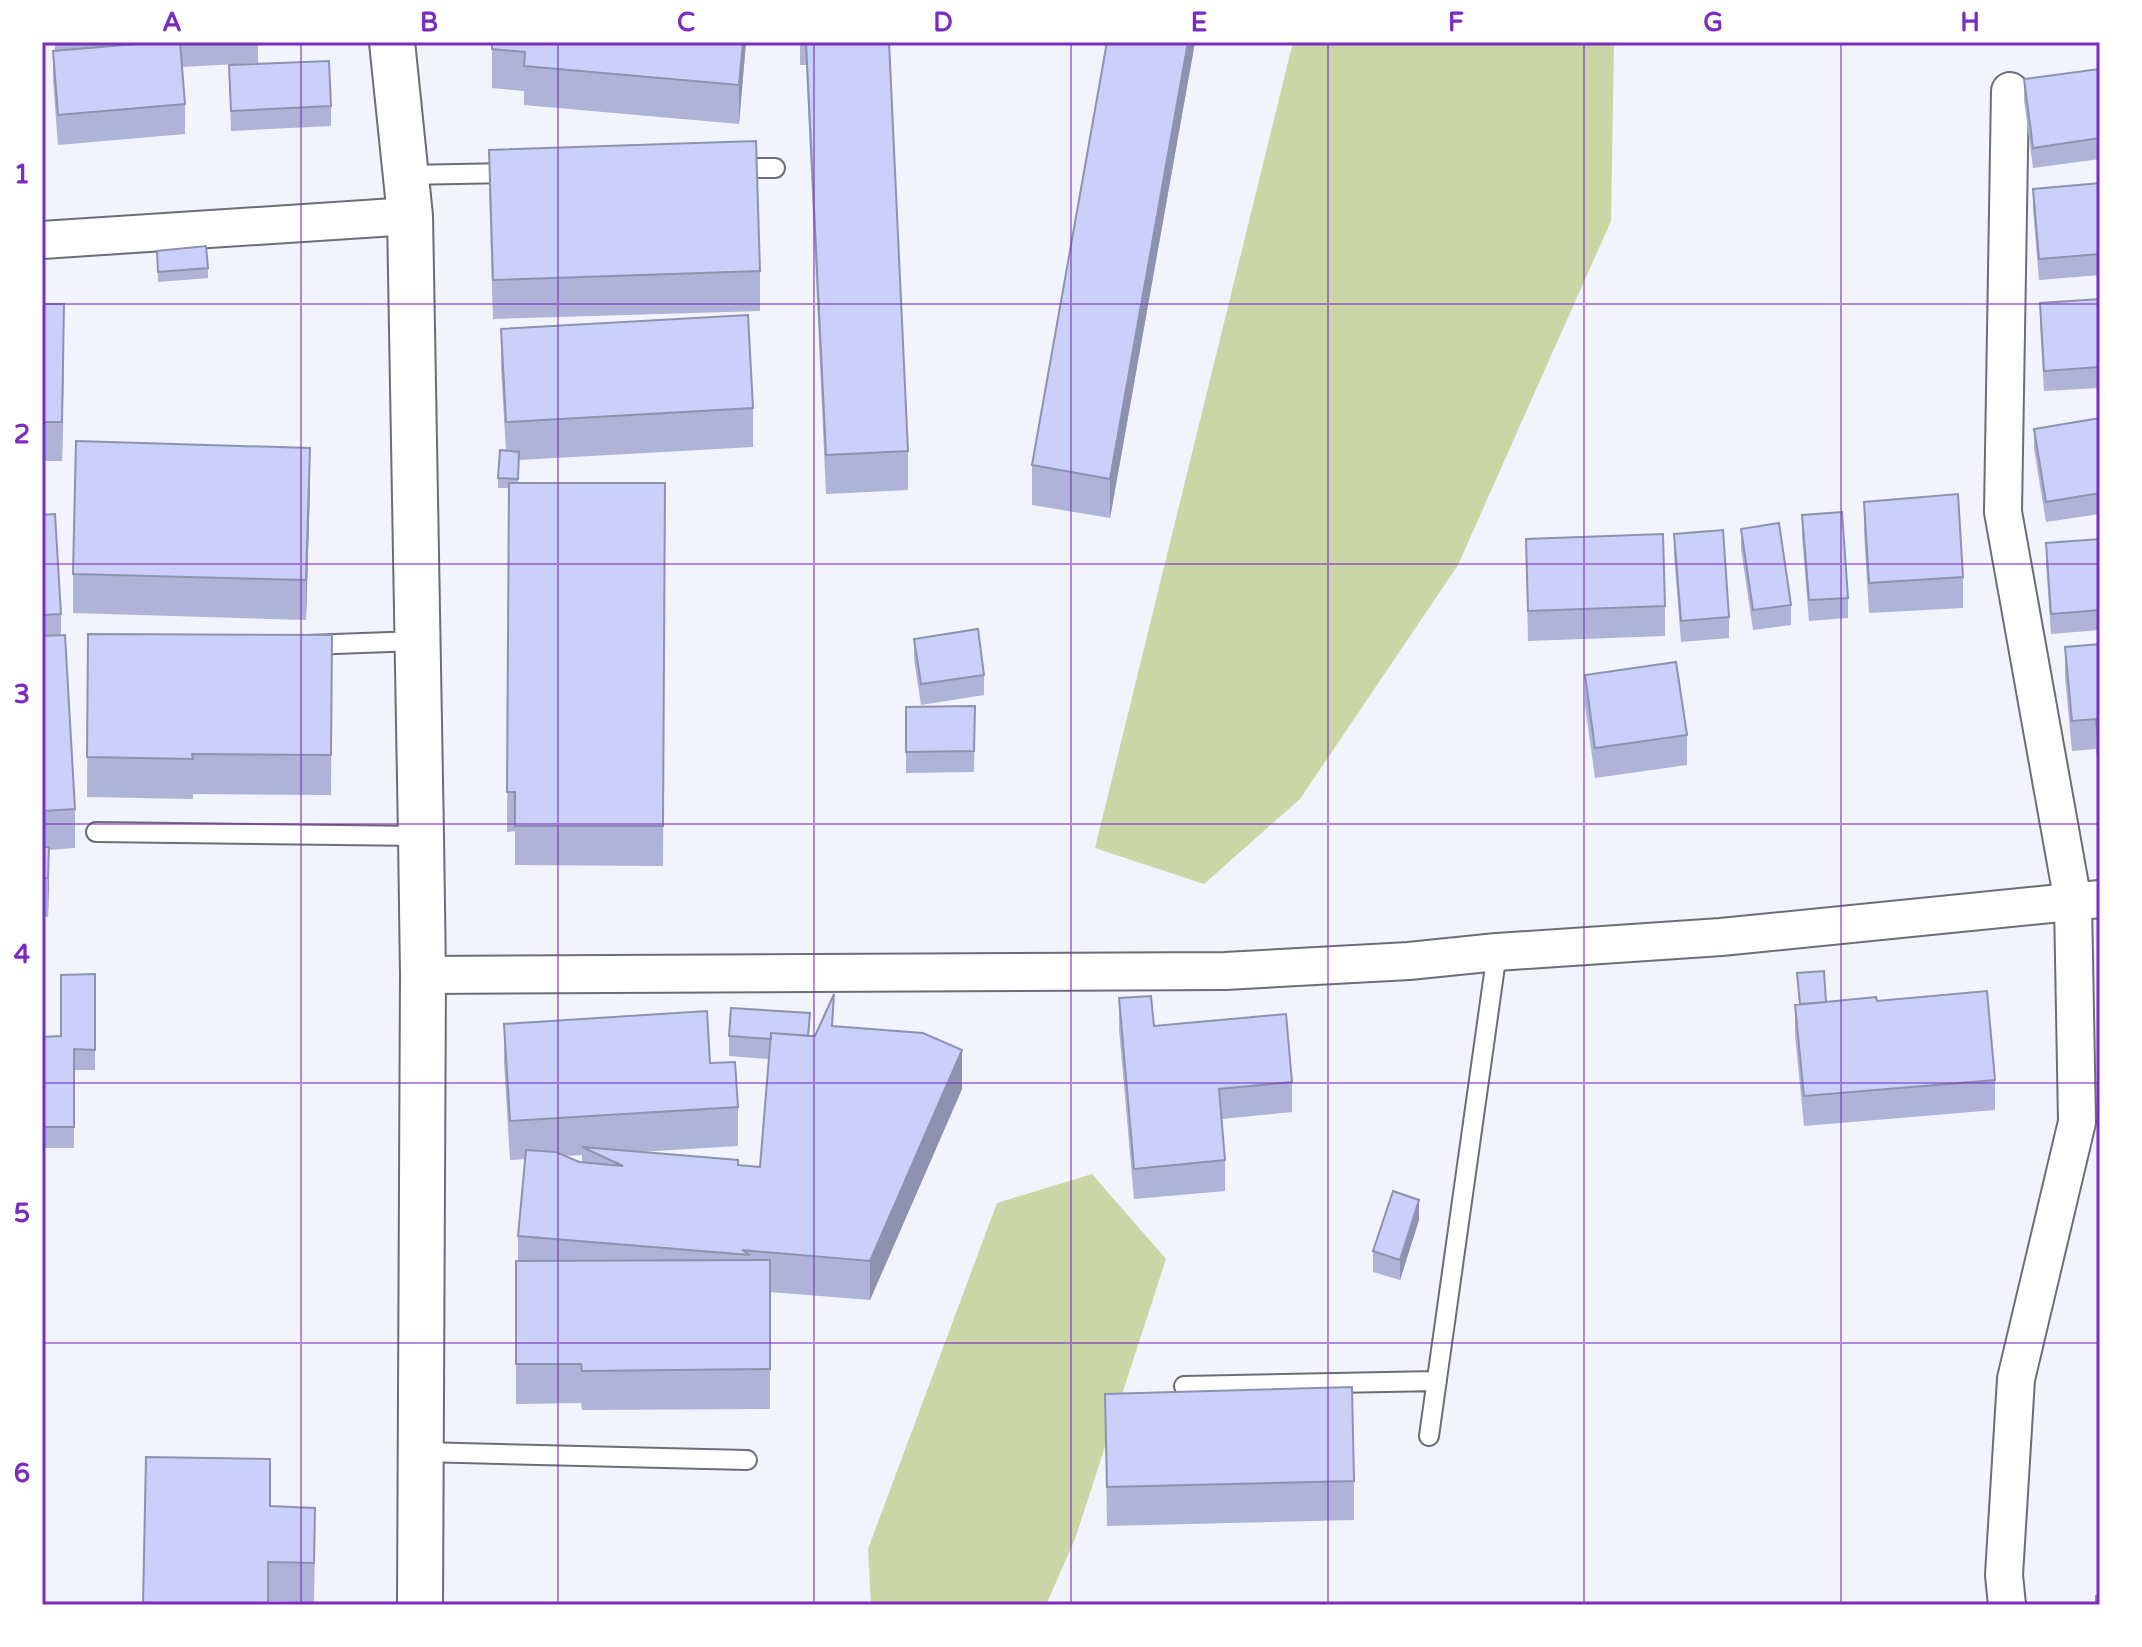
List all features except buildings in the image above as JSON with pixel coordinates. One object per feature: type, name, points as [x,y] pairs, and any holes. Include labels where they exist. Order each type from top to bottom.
[{"type":"street","points":[[392,42],[407,195],[421,836],[420,1605]]},
{"type":"street","points":[[2007,1605],[2004,1575],[2016,1379],[2077,1122],[2087,901],[2003,512],[2010,91]]},
{"type":"street","points":[[42,240],[407,195]]},
{"type":"street","points":[[423,975],[1225,971],[1409,961],[1721,937],[2087,901]]},
{"type":"lane","points":[[713,169],[775,168]]},
{"type":"lane","points":[[407,195],[528,172]]},
{"type":"lane","points":[[290,646],[417,641]]},
{"type":"lane","points":[[96,832],[421,836]]},
{"type":"lane","points":[[1429,1436],[1497,952]]},
{"type":"lane","points":[[1184,1386],[1437,1381]]},
{"type":"lane","points":[[421,1452],[747,1460]]},
{"type":"green space","points":[[1293,42],[1614,42],[1611,221],[1458,565],[1300,799],[1204,884],[1095,848]]},
{"type":"green space","points":[[1092,1174],[1166,1259],[1075,1539],[1046,1605],[871,1605],[868,1549],[997,1203]]}]
